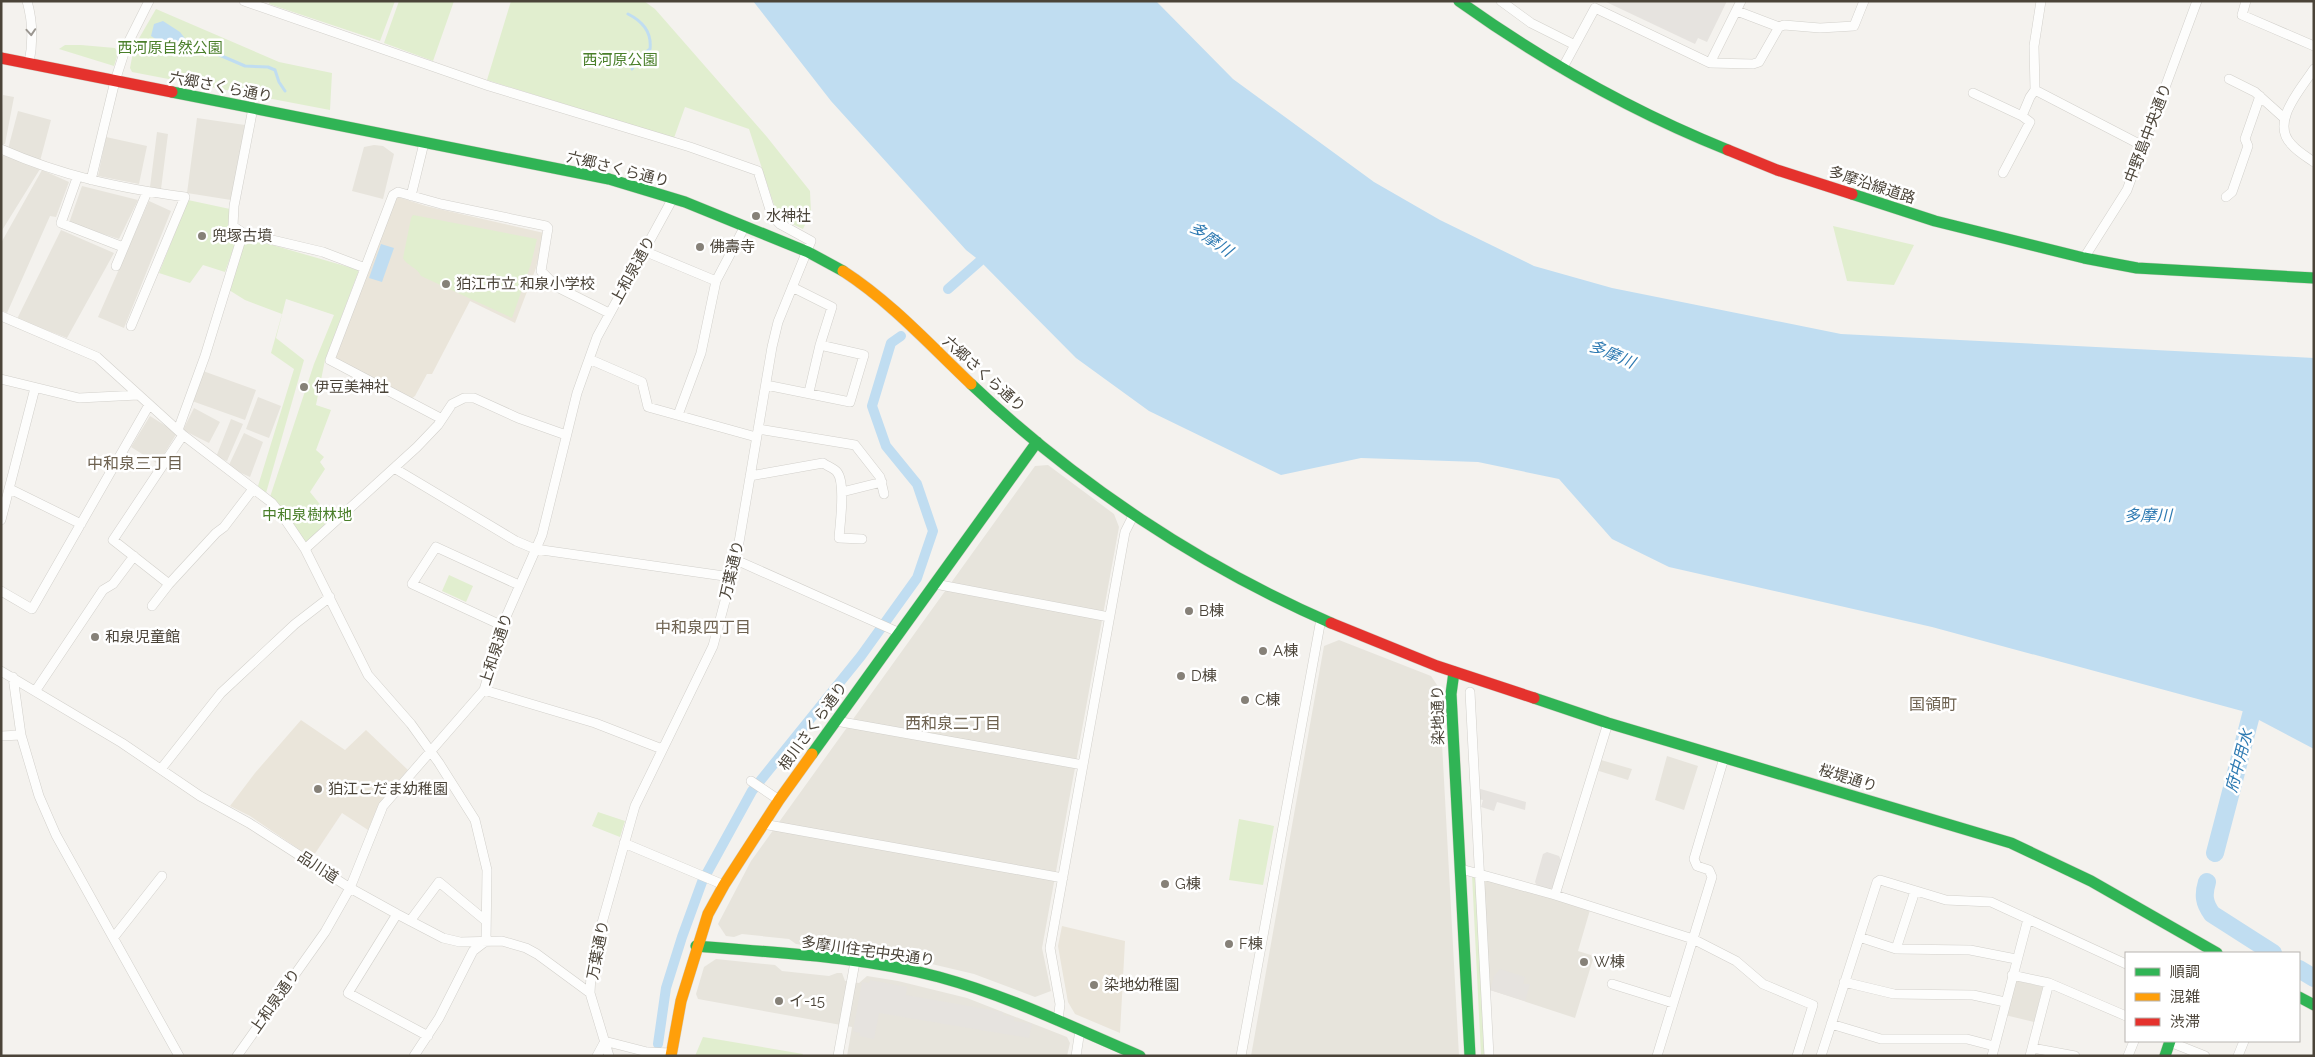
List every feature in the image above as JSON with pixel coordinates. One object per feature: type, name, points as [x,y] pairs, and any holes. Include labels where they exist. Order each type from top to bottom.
[{"type":"street","points":[[27,1],[30,12],[32,45],[29,63]]},
{"type":"street","points":[[91,180],[115,81],[126,46],[149,1]]},
{"type":"street","points":[[244,1],[489,86],[690,147],[758,171],[772,216],[780,224],[811,241],[808,252]]},
{"type":"street","name":"多摩沿線道路","points":[[1459,1],[1507,35],[1562,69],[1639,111],[1730,152],[1777,170],[1936,221],[2084,258],[2137,268],[2313,277]]},
{"type":"street","points":[[1501,1],[1531,23],[1575,45]]},
{"type":"street","points":[[1710,63],[1741,1]]},
{"type":"street","points":[[1737,11],[1779,27],[1784,25],[1820,28],[1854,26],[1864,1]]},
{"type":"street","points":[[2022,116],[2030,97],[2036,90],[2034,46],[2041,1]]},
{"type":"street","name":"中野島中央通り","points":[[2084,258],[2127,190],[2197,1]]},
{"type":"street","points":[[2246,1],[2242,15],[2314,46]]},
{"type":"street","points":[[1562,69],[1595,8],[1710,63],[1753,64],[1760,62],[1779,27]]},
{"type":"street","name":"六郷さくら通り","points":[[1,58],[609,179],[673,198],[745,226],[808,252],[866,286],[1037,442],[1134,514]]},
{"type":"street","points":[[2314,69],[2284,118],[2286,134],[2291,144],[2314,162]]},
{"type":"street","points":[[2229,79],[2256,92],[2284,118]]},
{"type":"street","points":[[2036,90],[2143,146]]},
{"type":"street","points":[[1973,93],[2022,116],[2030,122],[2003,173]]},
{"type":"street","points":[[2226,197],[2232,192],[2248,146],[2245,139],[2260,96]]},
{"type":"street","points":[[253,108],[234,206],[233,226],[243,233],[323,252],[365,268]]},
{"type":"street","points":[[411,196],[424,143]]},
{"type":"street","points":[[2,150],[39,166],[77,178],[147,192],[185,197],[131,326]]},
{"type":"street","points":[[77,178],[60,223],[123,248]]},
{"type":"street","points":[[116,266],[147,192]]},
{"type":"street","points":[[442,419],[330,360],[393,194],[398,192],[515,221],[546,226],[548,228],[541,271],[557,288],[609,313]]},
{"type":"street","name":"上和泉通り","points":[[237,1056],[325,932],[350,888],[383,806],[484,690],[503,626],[519,585],[542,536],[577,393],[589,359],[609,313],[673,198]]},
{"type":"street","points":[[678,416],[701,353],[716,282],[745,226]]},
{"type":"street","points":[[169,584],[113,540],[181,433],[243,233]]},
{"type":"street","points":[[644,251],[716,282]]},
{"type":"street","name":"万葉通り","points":[[590,993],[591,975],[600,930],[635,806],[713,646],[736,560],[778,322],[808,252]]},
{"type":"street","points":[[792,287],[832,307],[820,345],[809,392]]},
{"type":"street","points":[[1,316],[97,357],[181,433],[272,503],[305,549],[368,675],[411,724],[475,820],[486,870],[486,941],[473,951],[428,1036],[414,1056]]},
{"type":"street","points":[[766,385],[809,392],[850,402],[864,355],[820,345]]},
{"type":"street","points":[[589,359],[642,382],[648,407],[678,416],[757,433],[855,445],[880,477],[884,494]]},
{"type":"street","points":[[1,379],[79,398],[138,395]]},
{"type":"street","points":[[1,520],[35,388]]},
{"type":"street","points":[[305,549],[417,447],[442,419],[452,404],[464,398],[474,398],[518,418],[566,435]]},
{"type":"street","points":[[1,591],[32,609],[149,405]]},
{"type":"street","name":"根川さくら通り","points":[[671,1054],[680,1001],[696,946],[708,914],[724,885],[779,800],[836,721],[895,630],[935,584],[1037,442]]},
{"type":"street","points":[[750,476],[823,463],[836,471],[842,492],[839,538],[862,539]]},
{"type":"street","points":[[394,468],[508,536],[535,549],[731,577]]},
{"type":"street","points":[[842,492],[882,482]]},
{"type":"street","points":[[10,489],[81,524]]},
{"type":"street","points":[[152,606],[169,584],[216,533],[224,527],[254,489]]},
{"type":"street","points":[[1058,1021],[1060,1004],[1050,948],[1125,532],[1134,514]]},
{"type":"street","name":"染地通り","points":[[1134,514],[1213,563],[1269,594],[1378,644],[1454,672],[1450,694],[1470,1056]]},
{"type":"street","points":[[503,626],[412,584],[436,547],[519,585]]},
{"type":"street","points":[[36,690],[103,590],[113,584],[134,556]]},
{"type":"street","points":[[736,560],[895,630]]},
{"type":"street","points":[[935,584],[1110,617]]},
{"type":"street","points":[[161,769],[221,693],[295,624],[330,596]]},
{"type":"street","points":[[1241,1056],[1321,618]]},
{"type":"street","name":"品川道","points":[[1,671],[36,690],[161,769],[200,796],[249,823],[350,888],[397,914],[443,938],[460,942],[502,942],[526,948],[590,993]]},
{"type":"street","name":"桜堤通り","points":[[1454,672],[1724,758],[1986,834],[2047,857],[2084,875],[2202,950]]},
{"type":"street","points":[[13,677],[21,735],[39,796],[56,835],[114,937],[140,988],[180,1056]]},
{"type":"street","points":[[484,690],[595,723],[662,749]]},
{"type":"street","points":[[1470,692],[1488,1056]]},
{"type":"street","points":[[836,721],[1083,765]]},
{"type":"street","points":[[1555,895],[1608,722]]},
{"type":"street","points":[[1,736],[21,735]]},
{"type":"street","points":[[1657,1056],[1712,877],[1709,870],[1697,866],[1694,859],[1724,758]]},
{"type":"street","points":[[751,781],[779,800]]},
{"type":"street","points":[[763,824],[1063,878]]},
{"type":"street","points":[[624,843],[724,885]]},
{"type":"street","points":[[1461,868],[1555,895],[1694,940],[1736,961],[1764,984],[1813,1005],[1797,1056]]},
{"type":"street","points":[[114,937],[162,876]]},
{"type":"street","points":[[1821,1056],[1877,882],[1880,880],[1946,900],[1991,902],[2125,964]]},
{"type":"street","points":[[410,920],[439,882],[486,921]]},
{"type":"street","points":[[1896,949],[1915,891]]},
{"type":"street","points":[[397,914],[348,993],[428,1036]]},
{"type":"street","points":[[1992,1056],[2028,919]]},
{"type":"street","points":[[1859,938],[1896,949],[1970,950],[2016,960]]},
{"type":"street","name":"多摩川住宅中央通り","points":[[696,946],[855,962],[900,968],[945,979],[1002,998],[1140,1056]]},
{"type":"street","points":[[838,1056],[855,962]]},
{"type":"street","points":[[2012,975],[2049,983],[2125,1016]]},
{"type":"street","points":[[1844,982],[1894,994],[1973,995],[2005,1002]]},
{"type":"street","points":[[2049,983],[2031,1052],[2075,1056]]},
{"type":"street","points":[[1612,984],[1673,1003]]},
{"type":"street","points":[[590,993],[609,1056]]},
{"type":"street","points":[[2300,998],[2314,1005]]},
{"type":"street","points":[[1831,1024],[1881,1039],[1967,1039],[1994,1046]]},
{"type":"street","points":[[1076,1056],[1080,1030]]},
{"type":"street","points":[[598,1056],[604,1044],[608,1042],[648,1052],[671,1054]]},
{"type":"street","points":[[2128,1056],[2134,1042]]},
{"type":"street","points":[[2165,1056],[2170,1042]]},
{"type":"street","points":[[2172,1042],[2205,1056]]},
{"type":"street","points":[[2238,1056],[2244,1042]]},
{"type":"shaded area","points":[[1604,1],[1727,1],[1707,42],[1698,38],[1695,44]]},
{"type":"shaded area","points":[[3,95],[14,97],[5,144],[1,144]]},
{"type":"shaded area","points":[[18,111],[51,120],[40,161],[17,155],[40,169],[1,232],[1,158],[8,149]]},
{"type":"shaded area","points":[[197,118],[245,125],[231,200],[187,193]]},
{"type":"shaded area","points":[[157,132],[168,134],[161,189],[150,187]]},
{"type":"shaded area","points":[[106,137],[147,146],[139,184],[98,176]]},
{"type":"shaded area","points":[[383,146],[394,154],[383,199],[352,191],[364,147]]},
{"type":"shaded area","points":[[42,170],[69,182],[56,217],[50,216],[7,313],[1,310],[1,243]]},
{"type":"shaded area","points":[[82,186],[138,200],[119,239],[69,223]]},
{"type":"shaded area","name":"狛江市立 和泉小学校","points":[[398,197],[426,206],[544,233],[536,268],[515,323],[470,301],[432,374],[427,374],[415,396],[411,399],[333,360],[394,199]]},
{"type":"shaded area","points":[[149,201],[171,211],[124,328],[98,317]]},
{"type":"shaded area","points":[[61,230],[114,253],[67,338],[17,319]]},
{"type":"shaded area","points":[[203,371],[256,390],[245,420],[192,401]]},
{"type":"shaded area","points":[[258,397],[281,406],[269,438],[246,429]]},
{"type":"shaded area","points":[[194,408],[220,422],[209,443],[183,430]]},
{"type":"shaded area","points":[[150,416],[177,433],[158,464],[131,447]]},
{"type":"shaded area","points":[[231,419],[243,424],[227,461],[216,457]]},
{"type":"shaded area","points":[[244,433],[263,442],[250,477],[228,467]]},
{"type":"shaded area","points":[[1048,465],[1114,514],[1119,527],[1042,948],[1051,991],[1035,997],[974,974],[902,957],[796,944],[789,939],[742,934],[734,937],[726,936],[718,924],[751,861],[1035,466]]},
{"type":"shaded area","points":[[1339,640],[1431,676],[1439,688],[1459,1056],[1251,1056],[1324,646]]},
{"type":"shaded area","name":"狛江こだま幼稚園","points":[[301,720],[345,750],[366,730],[408,770],[379,804],[368,830],[342,813],[312,858],[250,816],[230,806],[255,773]]},
{"type":"shaded area","points":[[1667,756],[1698,766],[1684,810],[1655,800]]},
{"type":"shaded area","points":[[1601,760],[1632,769],[1628,780],[1599,771]]},
{"type":"shaded area","points":[[1477,788],[1526,802],[1525,810],[1497,802],[1494,811],[1481,807],[1483,800],[1478,799]]},
{"type":"shaded area","points":[[1547,852],[1559,856],[1561,860],[1553,888],[1548,890],[1537,886],[1535,882],[1543,854]]},
{"type":"shaded area","points":[[1487,879],[1590,910],[1578,951],[1594,956],[1575,1018],[1490,990],[1484,881]]},
{"type":"shaded area","name":"染地幼稚園","points":[[1062,926],[1125,941],[1120,1033],[1075,1014],[1068,1002],[1058,946]]},
{"type":"shaded area","points":[[716,959],[775,965],[782,971],[829,976],[842,973],[845,981],[859,983],[867,976],[898,981],[967,998],[1067,1037],[1070,1043],[1067,1056],[847,1056],[852,1027],[698,999],[696,994],[704,967]]},
{"type":"shaded area","points":[[1500,969],[1525,977],[1523,984],[1530,984],[1525,1001],[1490,990],[1494,976]]},
{"type":"shaded area","points":[[870,980],[907,987],[906,995],[1003,1012],[1003,1015],[1014,1017],[1014,1021],[1032,1024],[1029,1038],[879,1013],[874,1039],[859,1036],[860,1033],[853,1031],[862,982],[869,983]]},
{"type":"shaded area","points":[[2014,980],[2043,987],[2034,1022],[2005,1015]]},
{"type":"green space","points":[[270,1],[395,1],[380,41],[269,4]]},
{"type":"green space","points":[[399,1],[454,1],[433,61],[384,43]]},
{"type":"green space","name":"西河原公園","points":[[511,1],[644,1],[655,9],[767,137],[810,191],[811,213],[803,229],[781,219],[776,211],[749,129],[685,107],[674,138],[487,80]]},
{"type":"green space","name":"西河原自然公園","points":[[156,9],[279,62],[332,73],[330,110],[132,72],[130,68],[134,47]]},
{"type":"green space","points":[[65,45],[115,48],[118,53],[114,66],[59,49]]},
{"type":"green space","points":[[188,200],[230,209],[229,226],[238,236],[225,272],[203,265],[190,283],[159,273]]},
{"type":"green space","points":[[413,215],[537,239],[531,264],[512,318],[421,276],[405,261],[403,258]]},
{"type":"green space","points":[[1833,226],[1914,245],[1894,285],[1847,281]]},
{"type":"green space","name":"伊豆美神社","points":[[248,238],[359,270],[325,360],[316,405],[331,410],[316,450],[324,457],[320,462],[325,469],[310,492],[331,518],[307,542],[305,542],[270,497],[314,364],[334,315],[286,299],[276,338],[304,360],[266,493],[258,486],[294,369],[271,353],[282,314],[245,300],[229,290],[245,239]]},
{"type":"green space","points":[[449,575],[473,586],[466,602],[442,591]]},
{"type":"green space","points":[[598,812],[625,821],[620,837],[592,826]]},
{"type":"green space","points":[[1239,819],[1274,826],[1263,885],[1229,880]]},
{"type":"green space","points":[[1472,875],[1476,877],[1485,1054],[1481,1055]]},
{"type":"green space","points":[[703,1037],[803,1054],[802,1056],[695,1056]]},
{"type":"water","name":"多摩川","points":[[753,1],[1156,1],[1233,79],[1374,182],[1440,220],[1534,266],[1612,288],[1841,334],[2314,358],[2314,749],[2242,711],[1932,627],[1669,567],[1612,539],[1559,479],[1478,462],[1361,458],[1281,475],[1149,411],[1076,358],[980,261],[966,250],[831,101]]},
{"type":"water","points":[[163,21],[180,32],[187,41],[182,46],[157,40],[151,36],[154,24]]},
{"type":"water","points":[[381,244],[394,248],[382,282],[369,278]]},
{"type":"waterway","points":[[628,14],[642,24],[648,32],[650,43],[650,49],[641,56],[632,69]]},
{"type":"waterway","points":[[187,41],[245,66],[268,67],[275,70],[279,82],[285,91]]},
{"type":"waterway","points":[[948,289],[980,261]]},
{"type":"waterway","points":[[658,1044],[666,988],[702,882],[752,791],[861,656],[917,578],[933,531],[917,484],[886,446],[872,406],[891,343],[901,336]]},
{"type":"waterway","name":"府中用水","points":[[2215,853],[2251,715],[2262,693]]},
{"type":"waterway","name":"府中用水","points":[[2207,882],[2205,899],[2212,914],[2271,952]]},
{"type":"waterway","name":"府中用水","points":[[2300,970],[2314,978]]},
{"type":"traffic: fast","points":[[1459,1],[1523,44],[1589,84],[1658,119],[1728,150]]},
{"type":"traffic: fast","points":[[172,92],[609,179],[685,202],[808,252],[843,271]]},
{"type":"traffic: fast","points":[[1852,194],[1935,221],[2084,258],[2137,268],[2314,278]]},
{"type":"traffic: fast","points":[[971,384],[1053,455],[1141,519],[1234,576],[1331,623]]},
{"type":"traffic: fast","points":[[812,754],[1037,442]]},
{"type":"traffic: fast","points":[[1454,672],[1451,694],[1470,1056]]},
{"type":"traffic: fast","points":[[1534,698],[1608,723],[2011,843],[2091,881],[2215,952]]},
{"type":"traffic: fast","points":[[696,946],[849,960],[879,964],[939,977],[991,993],[1140,1056]]},
{"type":"traffic: fast","points":[[2300,998],[2314,1005]]},
{"type":"traffic: fast","points":[[2165,1056],[2170,1042]]},
{"type":"traffic: slow","points":[[843,271],[894,310],[971,384]]},
{"type":"traffic: slow","points":[[671,1056],[681,1001],[708,914],[724,885],[779,800],[812,754]]},
{"type":"traffic: jam","points":[[1,58],[172,92]]},
{"type":"traffic: jam","points":[[1728,150],[1777,170],[1852,194]]},
{"type":"traffic: jam","points":[[1331,623],[1437,666],[1534,698]]},
{"type":"place","name":"水神社","points":[[756,216]]},
{"type":"place","name":"兜塚古墳","points":[[202,236]]},
{"type":"place","name":"佛壽寺","points":[[700,247]]},
{"type":"place","name":"狛江市立 和泉小学校","points":[[446,284]]},
{"type":"place","name":"伊豆美神社","points":[[304,387]]},
{"type":"place","name":"B棟","points":[[1189,611]]},
{"type":"place","name":"和泉児童館","points":[[95,637]]},
{"type":"place","name":"A棟","points":[[1263,651]]},
{"type":"place","name":"D棟","points":[[1181,676]]},
{"type":"place","name":"C棟","points":[[1245,700]]},
{"type":"place","name":"狛江こだま幼稚園","points":[[318,789]]},
{"type":"place","name":"G棟","points":[[1165,884]]},
{"type":"place","name":"F棟","points":[[1229,944]]},
{"type":"place","name":"W棟","points":[[1584,962]]},
{"type":"place","name":"染地幼稚園","points":[[1094,985]]},
{"type":"place","name":"イ-15","points":[[779,1001]]},
{"type":"district","name":"中和泉三丁目","points":[[135,463]]},
{"type":"district","name":"中和泉四丁目","points":[[703,627]]},
{"type":"district","name":"国領町","points":[[1933,704]]},
{"type":"district","name":"西和泉二丁目","points":[[953,723]]},
{"type":"park label","name":"中和泉樹林地","points":[[307,515]]}]
